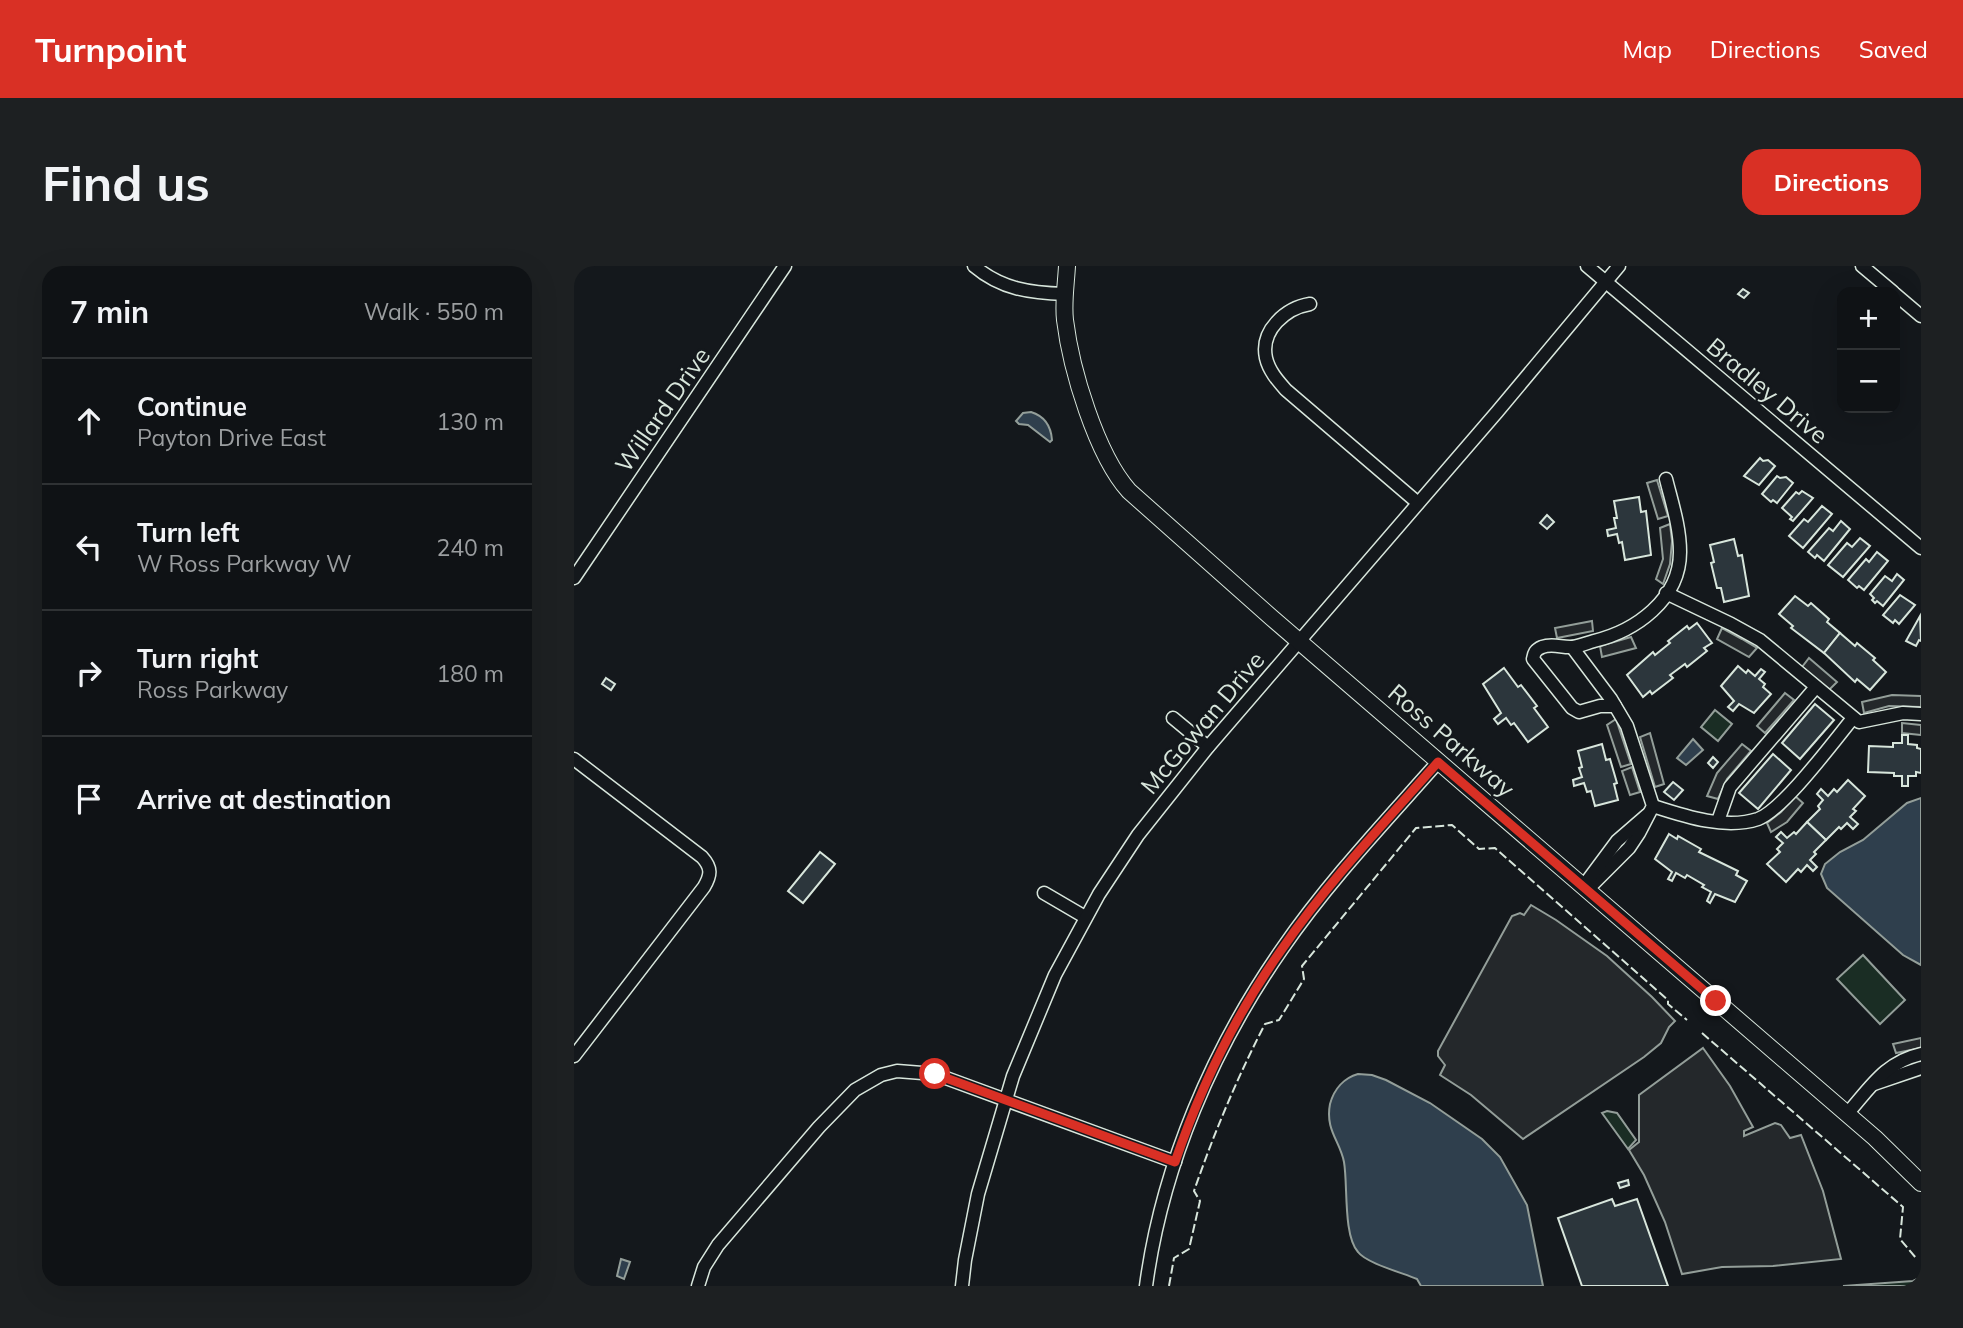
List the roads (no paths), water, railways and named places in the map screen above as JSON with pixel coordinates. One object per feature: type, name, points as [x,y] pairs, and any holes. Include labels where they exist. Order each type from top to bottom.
[{"type":"street","name":"Willard Drive","points":[[574,578],[785,266]]},
{"type":"street","points":[[974,266],[989,279],[1018,290],[1065,294]]},
{"type":"street","name":"Ross Parkway","points":[[1067,266],[1065,319],[1082,390],[1098,440],[1118,479],[1153,514],[1847,1114],[1921,1183]]},
{"type":"street","name":"Bradley Drive","points":[[1587,266],[1921,548]]},
{"type":"street","name":"McGowan Drive","points":[[962,1286],[978,1194],[1006,1100],[1036,1016],[1085,917],[1138,835],[1208,747],[1619,266]]},
{"type":"street","points":[[1862,266],[1887,287]]},
{"type":"street","points":[[1900,298],[1921,316]]},
{"type":"street","points":[[1310,304],[1296,306],[1273,327],[1265,352],[1269,368],[1286,390],[1418,503]]},
{"type":"street","points":[[1615,706],[1600,706],[1579,712],[1572,708],[1534,659],[1536,650],[1542,647],[1558,644],[1572,647],[1613,636],[1636,625],[1650,615],[1666,593],[1680,554],[1676,519],[1665,478]]},
{"type":"street","points":[[1666,593],[1747,632],[1856,720]]},
{"type":"street","points":[[1572,647],[1627,726],[1650,810],[1629,848],[1586,888]]},
{"type":"street","points":[[1718,821],[1730,787],[1816,687]]},
{"type":"street","points":[[1650,810],[1718,821],[1746,822],[1766,815],[1856,720],[1903,712],[1921,714]]},
{"type":"street","points":[[1173,718],[1208,747]]},
{"type":"street","points":[[574,759],[702,858],[710,869],[709,879],[704,887],[574,1056]]},
{"type":"street","points":[[1146,1286],[1152,1251],[1175,1162],[1213,1068],[1232,1029],[1267,970],[1332,884],[1438,762]]},
{"type":"street","points":[[1044,893],[1085,917]]},
{"type":"street","points":[[1847,1114],[1891,1066],[1921,1054]]},
{"type":"street","points":[[1874,1084],[1921,1068]]},
{"type":"street","points":[[698,1286],[704,1267],[718,1245],[840,1105],[855,1090],[873,1079],[897,1071],[935,1074],[1175,1162]]},
{"type":"water","points":[[1031,412],[1046,422],[1052,440],[1050,442],[1028,425],[1016,421],[1023,413]]},
{"type":"water","points":[[1693,739],[1703,750],[1686,765],[1677,758]]},
{"type":"water","points":[[1921,798],[1921,965],[1903,955],[1827,888],[1821,874],[1825,864],[1840,852],[1863,840],[1907,803]]},
{"type":"water","points":[[1358,1074],[1386,1080],[1430,1103],[1482,1139],[1500,1157],[1527,1205],[1543,1286],[1421,1286],[1417,1279],[1376,1264],[1358,1252],[1353,1244],[1348,1222],[1344,1162],[1331,1128],[1329,1113],[1337,1089],[1348,1078]]},
{"type":"water","points":[[621,1259],[630,1262],[624,1279],[617,1276]]}]
